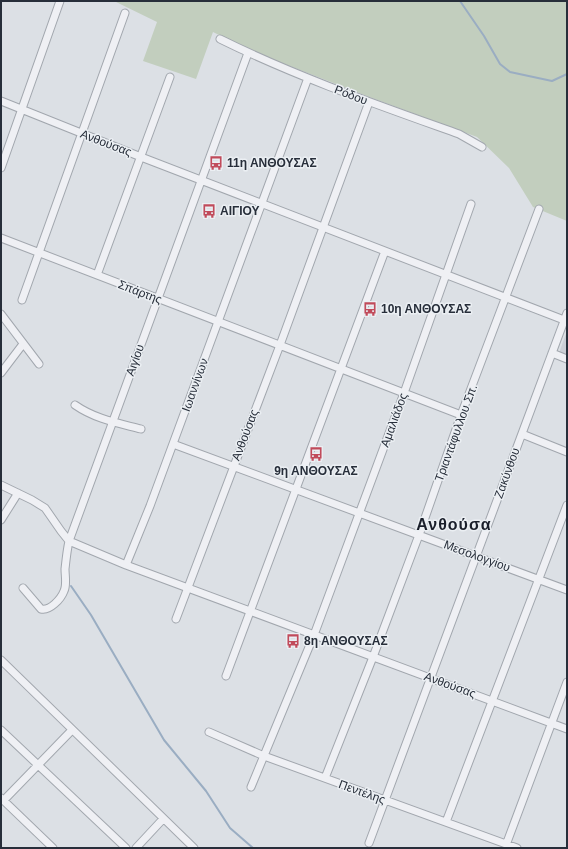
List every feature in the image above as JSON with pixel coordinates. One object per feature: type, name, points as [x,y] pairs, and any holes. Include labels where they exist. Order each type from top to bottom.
[{"type":"street","points":[[1,168],[60,1]]},
{"type":"street","points":[[22,300],[125,13]]},
{"type":"street","name":"Ρόδου","points":[[220,39],[248,53],[308,78],[369,102],[459,134],[482,147]]},
{"type":"street","name":"Αιγίου","points":[[23,588],[41,609],[45,610],[59,600],[65,590],[65,569],[70,541],[248,53]]},
{"type":"street","points":[[97,275],[170,77]]},
{"type":"street","name":"Ιωαννίνων","points":[[126,565],[150,506],[308,78]]},
{"type":"street","name":"Ανθούσας","points":[[1,101],[82,134],[323,227],[280,345],[233,466],[296,490]]},
{"type":"street","points":[[369,102],[323,227],[506,298],[566,316]]},
{"type":"street","name":"Αμαλιάδος","points":[[251,787],[314,635],[404,393],[471,204]]},
{"type":"street","name":"Τριαντάφυλλου Σπ.","points":[[325,778],[419,535],[461,416],[539,209]]},
{"type":"street","name":"Σπάρτης","points":[[1,238],[461,416]]},
{"type":"street","points":[[226,676],[385,251]]},
{"type":"street","points":[[1,314],[39,364]]},
{"type":"street","name":"Ζακύνθου","points":[[369,843],[566,316]]},
{"type":"street","points":[[1,373],[23,344]]},
{"type":"street","points":[[552,353],[567,359]]},
{"type":"street","points":[[75,405],[84,412],[113,422],[141,429]]},
{"type":"street","points":[[522,434],[567,452]]},
{"type":"street","points":[[173,444],[233,466],[176,619]]},
{"type":"street","points":[[1,486],[18,493],[45,508],[61,532],[70,541]]},
{"type":"street","name":"Μεσολογγίου","points":[[296,490],[567,590]]},
{"type":"street","points":[[1,520],[18,493]]},
{"type":"street","points":[[446,822],[567,505]]},
{"type":"street","name":"Ανθούσας","points":[[70,541],[126,565],[250,612],[567,729]]},
{"type":"street","points":[[1,660],[194,848]]},
{"type":"street","points":[[506,845],[567,682]]},
{"type":"street","points":[[1,730],[126,848]]},
{"type":"street","points":[[53,848],[2,799],[72,730]]},
{"type":"street","name":"Πεντέλης","points":[[209,732],[264,756],[517,848]]},
{"type":"street","points":[[136,848],[163,819]]},
{"type":"shaded area","points":[[567,331],[567,356],[559,353]]},
{"type":"green space","points":[[114,1],[567,1],[567,221],[533,207],[509,168],[477,137],[249,50],[213,32],[196,79],[143,61],[157,22]]},
{"type":"waterway","points":[[460,1],[484,36],[500,64],[510,72],[552,81],[567,74]]},
{"type":"waterway","points":[[71,586],[91,615],[164,740],[206,791],[230,828],[253,848]]},
{"type":"place","name":"11η ΑΝΘΟΥΣΑΣ","points":[[216,163]]},
{"type":"place","name":"ΑΙΓΙΟΥ","points":[[209,211]]},
{"type":"place","name":"10η ΑΝΘΟΥΣΑΣ","points":[[370,309]]},
{"type":"place","name":"9η ΑΝΘΟΥΣΑΣ","points":[[316,454]]},
{"type":"place","name":"8η ΑΝΘΟΥΣΑΣ","points":[[293,641]]},
{"type":"district","name":"Ανθούσα","points":[[454,524]]}]
